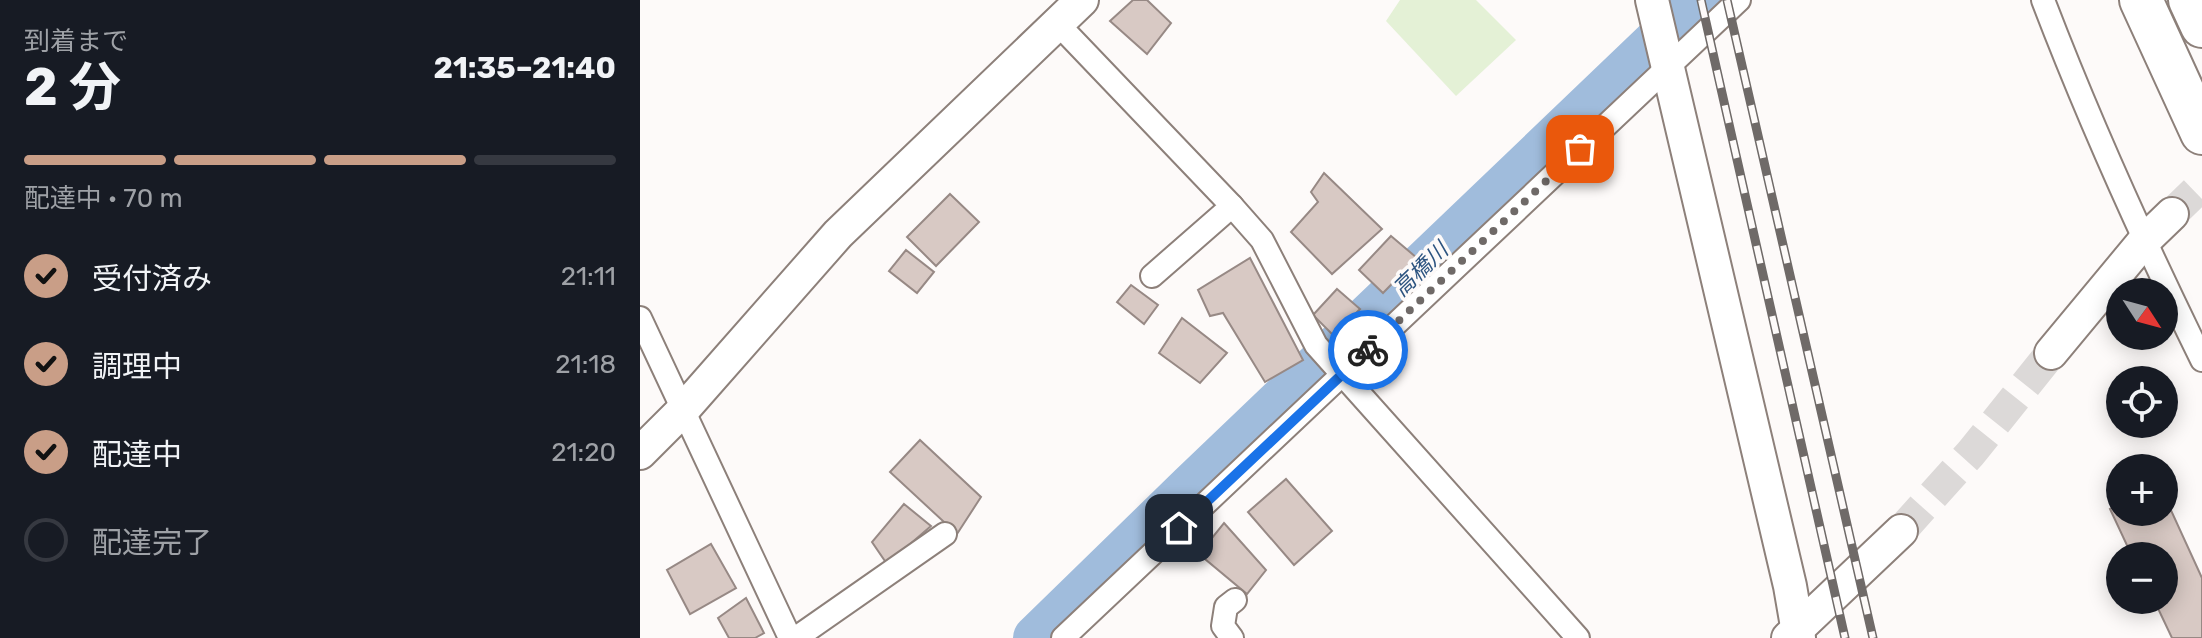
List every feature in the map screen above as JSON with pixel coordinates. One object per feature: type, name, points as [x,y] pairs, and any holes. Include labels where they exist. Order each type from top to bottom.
[{"type":"highway","points":[[2141,0],[2202,133]]},
{"type":"highway","points":[[2190,0],[2202,26]]},
{"type":"highway","points":[[2176,78],[2202,147]]},
{"type":"street","points":[[640,453],[683,410],[838,234],[1082,0]]},
{"type":"street","points":[[1652,0],[1790,586],[1795,635]]},
{"type":"street","points":[[1063,638],[1739,0]]},
{"type":"street","points":[[2043,0],[2072,76],[2144,241],[2202,360]]},
{"type":"street","points":[[1058,24],[1262,240],[1316,345],[1578,638]]},
{"type":"street","points":[[1152,276],[1232,206]]},
{"type":"street","points":[[2051,353],[2144,241],[2172,214]]},
{"type":"street","points":[[640,318],[793,638],[945,534]]},
{"type":"street","points":[[1795,635],[1901,531]]},
{"type":"street","points":[[1232,638],[1223,626],[1226,607],[1235,600]]},
{"type":"green space","points":[[1400,0],[1476,0],[1516,40],[1456,96],[1386,21]]},
{"type":"building","points":[[1133,0],[1147,0],[1171,23],[1147,54],[1110,21]]},
{"type":"building","points":[[1324,173],[1382,229],[1332,274],[1291,232],[1318,202],[1311,192]]},
{"type":"building","points":[[950,194],[979,222],[936,266],[907,237]]},
{"type":"building","points":[[1391,236],[1417,258],[1383,293],[1359,270]]},
{"type":"building","points":[[906,250],[934,272],[917,293],[889,271]]},
{"type":"building","points":[[1250,258],[1303,360],[1265,382],[1223,313],[1210,316],[1198,290]]},
{"type":"building","points":[[1131,285],[1158,305],[1144,324],[1117,302]]},
{"type":"building","points":[[1337,289],[1360,309],[1334,336],[1313,315]]},
{"type":"building","points":[[1182,318],[1227,353],[1200,383],[1159,353]]},
{"type":"building","points":[[920,440],[981,497],[957,534],[890,472]]},
{"type":"building","points":[[1286,479],[1332,531],[1294,565],[1248,512]]},
{"type":"building","points":[[904,504],[931,526],[887,564],[872,542]]},
{"type":"building","points":[[1224,523],[1266,570],[1247,594],[1199,554]]},
{"type":"building","points":[[2118,526],[2178,526],[2202,578],[2202,638],[2172,638],[2161,614],[2178,614],[2178,542],[2125,542]]},
{"type":"building","points":[[711,544],[736,588],[690,614],[667,570]]},
{"type":"building","points":[[746,598],[764,633],[755,638],[729,638],[718,618]]},
{"type":"waterway","name":"高橋川","points":[[1036,638],[1700,0]]},
{"type":"tunnel","points":[[2172,214],[2202,185]]},
{"type":"tunnel","points":[[1901,531],[1971,453],[2051,353]]},
{"type":"railway","points":[[1701,0],[1845,638]]},
{"type":"railway","points":[[1727,0],[1873,638]]},
{"type":"way so far","points":[[1368,350],[1580,149]]},
{"type":"route","points":[[1179,528],[1368,350]]}]
